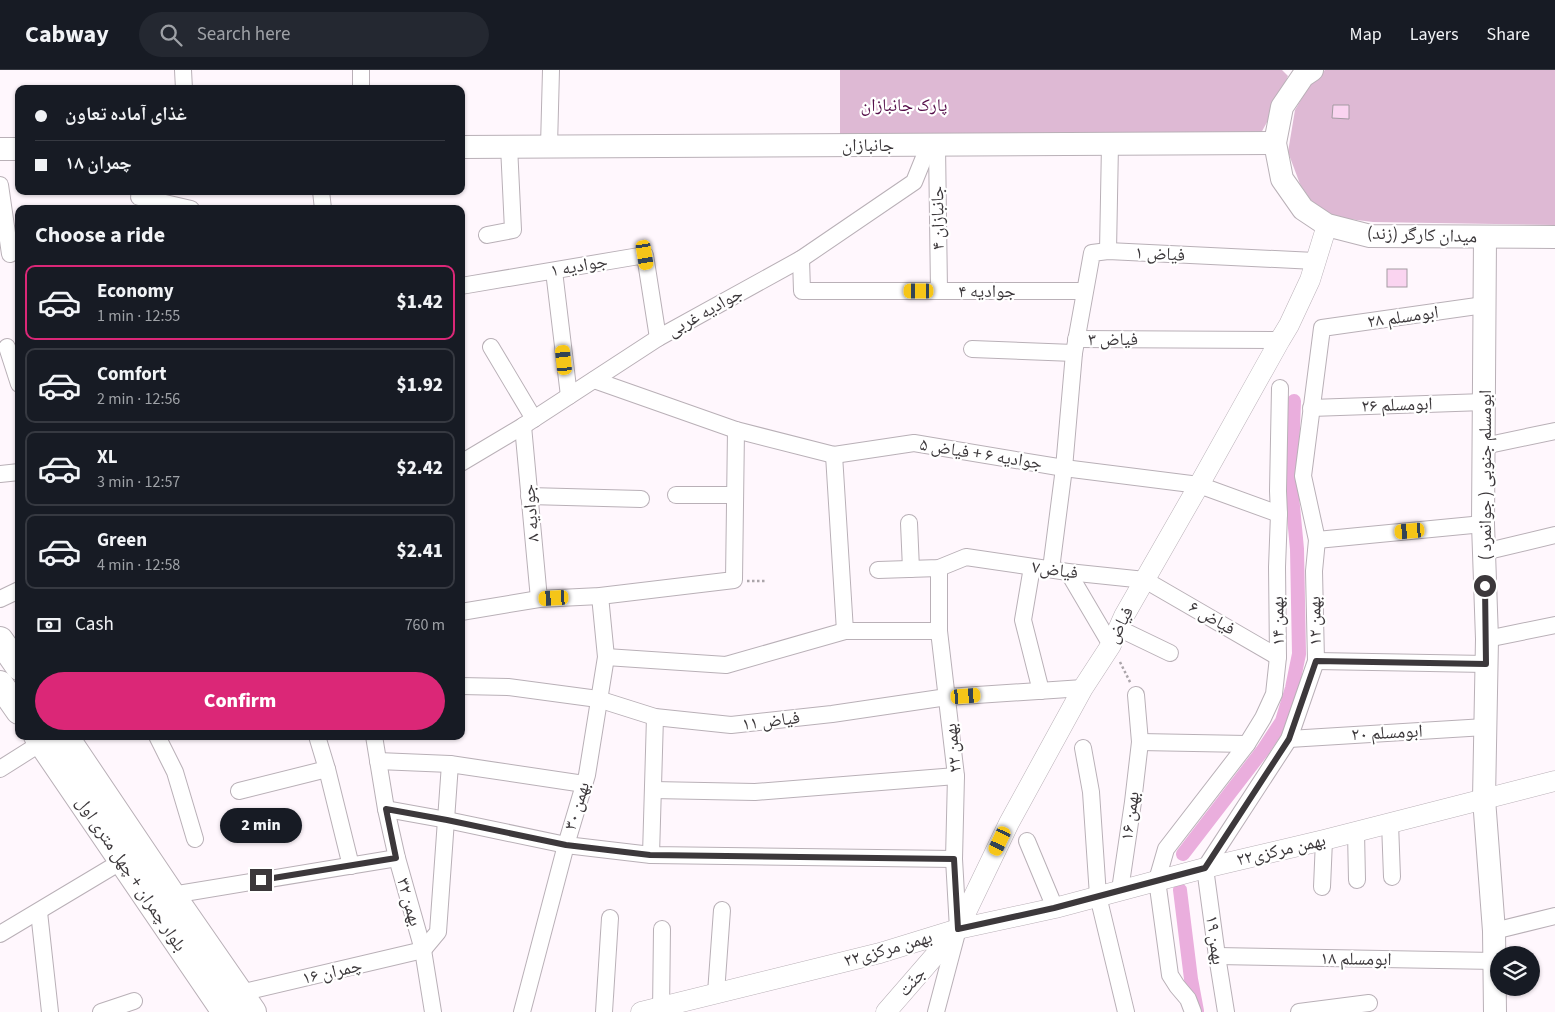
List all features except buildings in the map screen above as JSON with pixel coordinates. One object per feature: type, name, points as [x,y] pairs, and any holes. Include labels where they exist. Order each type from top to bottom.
[{"type":"main road","name":"میدان کارگر (زند)","points":[[1312,70],[1303,76],[1282,107],[1275,143],[1282,179],[1303,209],[1327,225],[1370,236],[1555,237]]},
{"type":"main road","name":"جانبازان","points":[[465,147],[1275,143]]},
{"type":"main road","points":[[0,149],[15,149]]},
{"type":"main road","name":"ابومسلم جنوبی ( جوانمرد )","points":[[1485,238],[1483,524],[1487,639],[1484,799],[1494,946]]},
{"type":"main road","points":[[0,684],[15,705]]},
{"type":"main road","name":"بلوار چمران + چهل متری اول","points":[[49,740],[122,861],[240,1006]]},
{"type":"main road","name":"بلوار چمران + چهل متری اول","points":[[50,740],[172,895],[240,1006]]},
{"type":"main road","name":"ابومسلم جنوبی ( جوانمرد )","points":[[1495,996],[1495,1012]]},
{"type":"street","points":[[183,70],[184,85]]},
{"type":"street","points":[[361,70],[361,85]]},
{"type":"street","points":[[549,146],[551,70]]},
{"type":"street","points":[[972,349],[1075,346],[1092,253],[1108,251],[1110,144]]},
{"type":"street","name":"جوادیه غربی","points":[[465,460],[529,423],[658,338],[801,259],[914,182],[933,145]]},
{"type":"street","name":"جانبازان ۴","points":[[933,145],[939,291]]},
{"type":"street","points":[[487,235],[513,230],[509,146]]},
{"type":"street","points":[[0,185],[10,254]]},
{"type":"street","points":[[140,199],[171,205]]},
{"type":"street","name":"فیاض","points":[[958,929],[1009,823],[1083,688],[1115,636],[1285,332],[1310,280],[1327,225]]},
{"type":"street","name":"فیاض ۱","points":[[1108,251],[1316,261]]},
{"type":"street","name":"جوادیه ۱","points":[[465,285],[645,255],[658,338]]},
{"type":"street","name":"جوادیه ۴","points":[[801,259],[802,291],[1084,291]]},
{"type":"street","points":[[554,271],[569,396]]},
{"type":"street","name":"ابومسلم ۲۸","points":[[1322,328],[1484,305]]},
{"type":"street","name":"بهمن ۱۲","points":[[1205,868],[1289,739],[1316,661],[1314,571],[1317,540],[1303,476],[1322,328]]},
{"type":"street","name":"فیاض ۳","points":[[1051,569],[1064,468],[1075,346],[1285,332]]},
{"type":"street","points":[[9,346],[15,369]]},
{"type":"street","points":[[492,347],[529,423]]},
{"type":"street","name":"جوادیه ۶ + فیاض ۵","points":[[594,380],[736,430],[834,455],[914,442],[1064,468],[1199,485],[1279,514]]},
{"type":"street","name":"بهمن ۱۴","points":[[1157,880],[1166,849],[1247,744],[1263,718],[1274,694],[1278,657],[1276,568],[1279,514],[1280,388]]},
{"type":"street","name":"ابومسلم ۲۶","points":[[1311,408],[1484,402]]},
{"type":"street","name":"جوادیه ۸","points":[[529,423],[529,496],[538,599]]},
{"type":"street","points":[[465,611],[538,599],[600,596],[734,580],[736,430]]},
{"type":"street","points":[[1484,446],[1555,431]]},
{"type":"street","points":[[834,455],[845,631]]},
{"type":"street","points":[[0,474],[15,472]]},
{"type":"street","points":[[676,495],[735,495]]},
{"type":"street","points":[[529,496],[641,499]]},
{"type":"street","points":[[909,523],[911,569]]},
{"type":"street","points":[[1317,540],[1483,524]]},
{"type":"street","points":[[1484,552],[1555,535]]},
{"type":"street","name":"فیاض۷","points":[[939,568],[966,557],[1068,572],[1145,580]]},
{"type":"street","points":[[1032,567],[1023,620],[1041,691]]},
{"type":"street","points":[[878,570],[939,568]]},
{"type":"street","name":"بهمن ۲۲","points":[[936,1012],[958,929],[954,859],[956,776],[939,631],[939,568]]},
{"type":"street","points":[[1068,572],[1115,636],[1170,653]]},
{"type":"street","name":"فیاض ۶","points":[[1145,580],[1278,657]]},
{"type":"street","points":[[0,598],[15,592]]},
{"type":"street","name":"بهمن ۳۰","points":[[522,1012],[566,845],[587,775],[606,657],[600,596]]},
{"type":"street","points":[[1487,639],[1555,625]]},
{"type":"street","points":[[606,657],[726,666],[845,631],[939,631]]},
{"type":"street","points":[[1316,661],[1486,664]]},
{"type":"street","name":"فیاض ۱۱","points":[[465,686],[508,687],[598,699],[655,717],[732,725],[832,714],[947,697],[1083,688]]},
{"type":"street","name":"بهمن ۱۶","points":[[1120,890],[1140,742],[1136,695]]},
{"type":"street","points":[[650,855],[655,717]]},
{"type":"street","name":"ابومسلم ۲۰","points":[[1289,739],[1486,728]]},
{"type":"street","points":[[0,770],[45,740]]},
{"type":"street","points":[[160,740],[175,772],[195,839]]},
{"type":"street","points":[[318,740],[351,866]]},
{"type":"street","name":"بهمن ۳۲","points":[[375,740],[396,858],[423,950],[434,1012]]},
{"type":"street","points":[[1140,742],[1247,744]]},
{"type":"street","points":[[1083,748],[1091,792],[1098,896],[1126,1012]]},
{"type":"street","points":[[378,761],[450,764],[584,784]]},
{"type":"street","name":"بهمن ۳۲","points":[[423,950],[438,932],[450,764]]},
{"type":"street","points":[[239,791],[327,769]]},
{"type":"street","points":[[653,790],[755,792],[956,776]]},
{"type":"street","name":"۲۲بهمن مرکزی","points":[[654,1010],[880,953],[958,929],[1054,908],[1157,880],[1555,781]]},
{"type":"street","points":[[386,809],[566,845],[650,855],[954,859]]},
{"type":"street","points":[[1390,823],[1392,877]]},
{"type":"street","points":[[1356,832],[1357,880]]},
{"type":"street","points":[[1322,888],[1324,840]]},
{"type":"street","points":[[1027,841],[1054,908]]},
{"type":"street","points":[[172,895],[396,858]]},
{"type":"street","points":[[0,934],[122,861]]},
{"type":"street","name":"بهمن ۱۹","points":[[1205,868],[1226,1012]]},
{"type":"street","points":[[1157,880],[1170,975],[1176,986],[1188,999],[1193,1012]]},
{"type":"street","points":[[716,994],[722,910]]},
{"type":"street","points":[[39,912],[50,1012]]},
{"type":"street","points":[[1494,931],[1555,916]]},
{"type":"street","points":[[604,1012],[610,918]]},
{"type":"street","points":[[654,1010],[662,929]]},
{"type":"street","name":"جنّت","points":[[886,1012],[958,929]]},
{"type":"street","name":"چمران ۱۶","points":[[240,1006],[423,950]]},
{"type":"street","name":"ابومسلم ۱۸","points":[[1217,956],[1490,961]]},
{"type":"street","points":[[102,1012],[134,1001]]},
{"type":"street","points":[[1299,1012],[1368,1003]]},
{"type":"path","points":[[1115,636],[1136,695]]},
{"type":"green space","name":"پارک جانبازان","points":[[840,70],[1282,70],[1288,76],[1261,133],[840,142]]},
{"type":"green space","points":[[1325,70],[1555,70],[1555,225],[1373,222],[1333,217],[1313,203],[1300,184],[1288,152],[1295,110],[1312,81]]},
{"type":"waterway","points":[[1183,854],[1263,750],[1282,721],[1292,688],[1299,654],[1297,549],[1291,485],[1294,401]]},
{"type":"waterway","points":[[1180,890],[1197,1011]]},
{"type":"route","points":[[261,880],[396,858],[386,809],[566,845],[650,855],[954,859],[958,929],[1054,908],[1205,868],[1289,739],[1316,661],[1486,664],[1485,586]]}]
